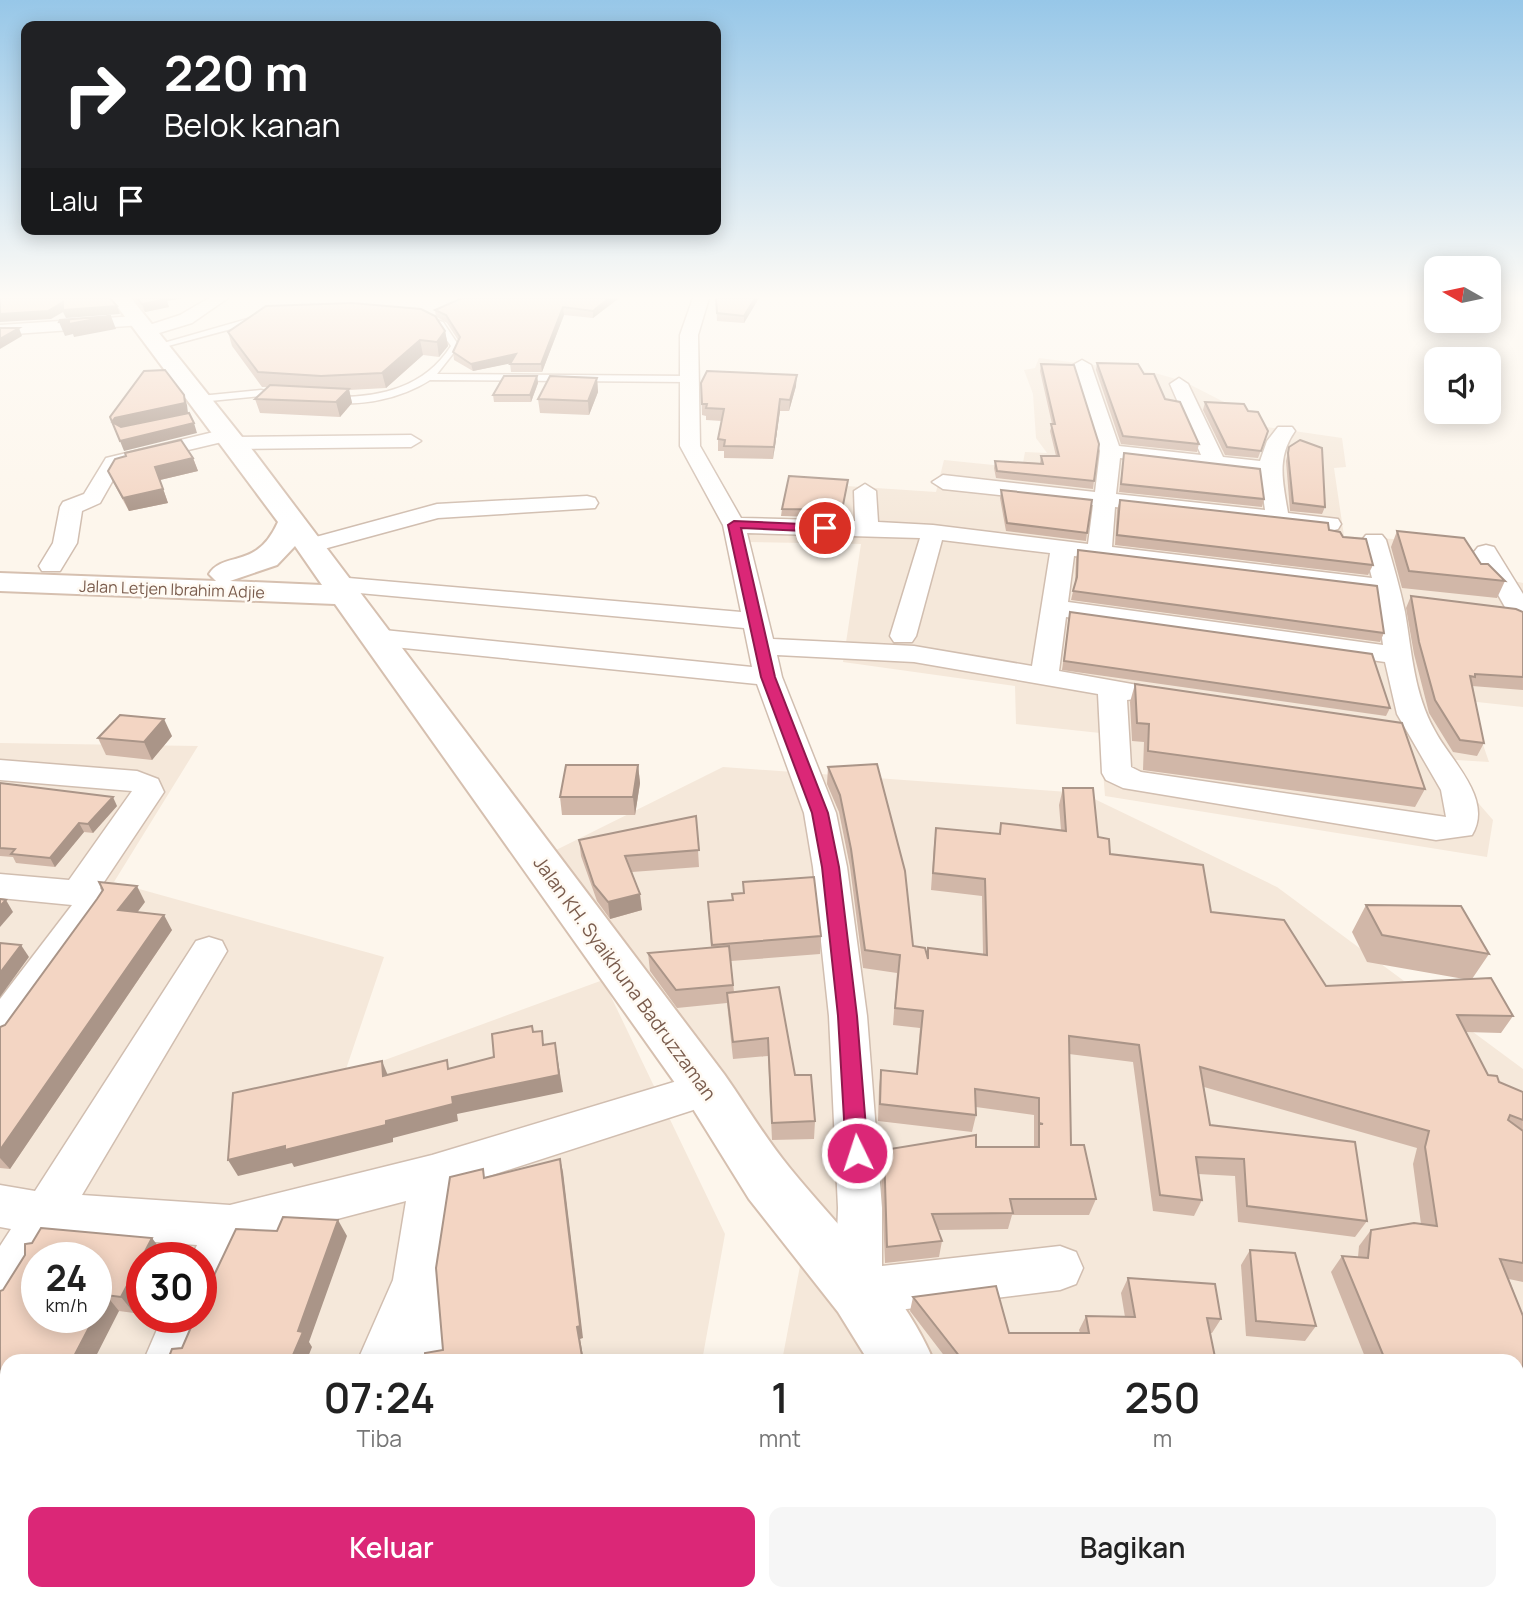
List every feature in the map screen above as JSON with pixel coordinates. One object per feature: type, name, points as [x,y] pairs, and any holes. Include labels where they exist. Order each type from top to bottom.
[{"type":"main road","name":"Jalan KH. Syaikhuna Badruzzaman","points":[[177,373],[338,585],[707,1089],[768,1182],[858,1292],[899,1354]]},
{"type":"main road","points":[[224,574],[261,563],[300,534]]},
{"type":"main road","name":"Jalan Letjen Ibrahim Adjie","points":[[0,564],[224,574],[338,585]]},
{"type":"main road","name":"Jalan Letjen Ibrahim Adjie","points":[[0,582],[338,585]]},
{"type":"street","points":[[688,373],[690,446],[734,525],[768,677],[820,813],[830,867],[848,1016],[859,1180],[858,1292],[1060,1268]]},
{"type":"street","points":[[1085,373],[1110,451],[1099,553]]},
{"type":"street","points":[[1179,384],[1215,463]]},
{"type":"street","points":[[51,566],[65,543],[71,507],[92,498],[113,463],[214,421],[411,441]]},
{"type":"street","points":[[1278,518],[1269,456],[1274,444],[1286,431]]},
{"type":"street","points":[[1110,451],[1271,469]]},
{"type":"street","points":[[943,482],[1103,497],[1330,524]]},
{"type":"street","points":[[865,491],[867,527]]},
{"type":"street","points":[[300,534],[437,511],[587,503]]},
{"type":"street","points":[[734,525],[804,529],[867,527],[933,532],[1396,594]]},
{"type":"street","points":[[902,636],[933,532]]},
{"type":"street","points":[[1112,689],[1117,774],[1134,781],[1436,829],[1461,827],[1464,818],[1452,782],[1408,731],[1406,700],[1395,655],[1396,594],[1374,540]]},
{"type":"street","points":[[1044,679],[1063,549]]},
{"type":"street","points":[[1486,552],[1515,608]]},
{"type":"street","points":[[338,585],[758,634],[828,648],[914,654],[1044,679],[1153,695]]},
{"type":"street","points":[[1055,608],[1395,655]]},
{"type":"street","points":[[374,636],[768,677]]},
{"type":"street","points":[[0,770],[137,781],[147,786],[148,792],[78,893]]},
{"type":"street","points":[[0,886],[78,893],[92,900],[88,912],[1,1026]]},
{"type":"street","points":[[0,1288],[209,951]]},
{"type":"street","points":[[0,1206],[48,1214],[230,1226],[432,1175],[707,1089]]},
{"type":"street","points":[[421,1354],[416,1281],[432,1175]]},
{"type":"street","points":[[217,1253],[230,1226]]},
{"type":"street","points":[[384,1354],[416,1281]]},
{"type":"street","points":[[171,1354],[180,1333]]},
{"type":"lane","points":[[431,377],[435,373]]},
{"type":"lane","points":[[325,400],[377,398],[431,377],[688,379]]},
{"type":"lane","points":[[214,421],[261,393],[298,398]]},
{"type":"shaded area","points":[[1025,373],[1155,373],[1183,381],[1226,403],[1251,411],[1266,427],[1342,438],[1346,467],[1334,468],[1344,536],[1410,540],[1486,552],[1514,581],[1523,583],[1523,707],[1468,701],[1489,762],[1440,759],[1493,820],[1487,857],[1105,796],[1100,733],[1016,724],[1015,686],[843,662],[861,544],[745,542],[742,525],[804,529],[816,484],[936,492],[944,460],[1022,468],[1025,452],[1047,453],[1036,438],[1033,394]]},
{"type":"shaded area","points":[[0,743],[198,746],[114,882],[384,957],[344,1075],[603,980],[725,1234],[703,1354],[0,1354]]},
{"type":"shaded area","points":[[723,767],[1082,793],[1277,887],[1523,1069],[1523,1354],[783,1354],[807,1229],[538,859]]},
{"type":"building","points":[[143,373],[167,373],[184,395],[185,403],[115,418],[112,422],[110,417]]},
{"type":"building","points":[[269,373],[382,373],[382,373],[321,376]]},
{"type":"building","points":[[706,373],[797,375],[790,400],[780,399],[774,447],[724,446],[725,440],[718,439],[724,409],[706,408],[707,404],[702,404],[701,383]]},
{"type":"building","points":[[1043,373],[1076,373],[1099,444],[1094,481],[997,471],[995,461],[1043,464],[1041,456],[1059,456],[1051,424],[1055,424]]},
{"type":"building","points":[[1100,373],[1154,374],[1165,399],[1180,402],[1199,444],[1123,436]]},
{"type":"building","points":[[504,376],[537,376],[530,395],[493,395]]},
{"type":"building","points":[[550,376],[597,378],[588,401],[538,399]]},
{"type":"building","points":[[270,385],[349,389],[336,402],[255,399]]},
{"type":"building","points":[[1205,402],[1244,404],[1248,411],[1258,412],[1268,431],[1261,451],[1227,447]]},
{"type":"building","points":[[189,413],[194,423],[120,441],[112,422],[121,427]]},
{"type":"building","points":[[181,440],[193,458],[155,467],[163,489],[123,498],[108,471],[115,459],[126,456],[125,453]]},
{"type":"building","points":[[1300,440],[1322,448],[1325,507],[1293,503],[1288,453],[1289,447]]},
{"type":"building","points":[[1124,453],[1260,469],[1264,499],[1121,484]]},
{"type":"building","points":[[789,476],[848,480],[842,510],[782,509]]},
{"type":"building","points":[[1001,490],[1092,500],[1087,533],[1007,523]]},
{"type":"building","points":[[1120,500],[1328,523],[1329,530],[1340,532],[1343,537],[1366,539],[1373,565],[1117,535]]},
{"type":"building","points":[[1397,531],[1464,538],[1481,564],[1488,564],[1505,581],[1409,571]]},
{"type":"building","points":[[1078,550],[1377,586],[1384,633],[1073,591],[1077,577]]},
{"type":"building","points":[[1411,596],[1523,612],[1523,677],[1470,676],[1484,743],[1460,740],[1435,700],[1419,642]]},
{"type":"building","points":[[1070,612],[1372,654],[1390,708],[1064,661]]},
{"type":"building","points":[[1135,684],[1402,723],[1425,789],[1148,751],[1149,724],[1137,723]]},
{"type":"building","points":[[120,715],[164,719],[144,742],[98,738]]},
{"type":"building","points":[[877,764],[905,871],[913,946],[925,948],[928,959],[928,948],[987,955],[985,879],[933,873],[936,828],[1000,834],[1001,823],[1066,831],[1063,788],[1093,788],[1098,837],[1109,839],[1110,854],[1203,865],[1211,912],[1284,920],[1326,986],[1491,978],[1513,1016],[1457,1015],[1488,1075],[1497,1076],[1499,1082],[1523,1092],[1523,1120],[1510,1115],[1508,1120],[1523,1131],[1523,1263],[1500,1259],[1523,1316],[1523,1354],[1383,1354],[1342,1256],[1368,1258],[1371,1230],[1414,1223],[1437,1226],[1425,1147],[1429,1131],[1200,1067],[1210,1125],[1355,1142],[1367,1221],[1247,1206],[1244,1159],[1196,1157],[1202,1200],[1160,1195],[1139,1045],[1069,1036],[1071,1145],[1084,1145],[1096,1199],[1010,1199],[1013,1213],[932,1214],[942,1241],[887,1247],[884,1150],[976,1135],[976,1147],[1039,1147],[1039,1124],[1043,1124],[1039,1123],[1039,1098],[975,1089],[976,1115],[880,1104],[881,1070],[917,1074],[923,1011],[895,1008],[900,955],[865,950],[851,849],[840,795],[828,767]]},
{"type":"building","points":[[566,765],[638,765],[633,797],[560,797]]},
{"type":"building","points":[[0,783],[113,797],[88,824],[79,823],[50,858],[11,854],[15,849],[0,848]]},
{"type":"building","points":[[696,816],[699,850],[625,856],[640,894],[608,902],[594,885],[579,840]]},
{"type":"building","points":[[814,877],[821,936],[712,945],[708,902],[733,900],[732,894],[744,893],[743,882]]},
{"type":"building","points":[[99,882],[137,886],[118,910],[164,915],[0,1150],[0,1027],[5,1025],[97,899],[103,890]]},
{"type":"building","points":[[1366,905],[1461,906],[1489,954],[1382,935]]},
{"type":"building","points":[[0,943],[21,945],[0,973]]},
{"type":"building","points":[[729,946],[733,985],[676,990],[648,953]]},
{"type":"building","points":[[779,987],[795,1075],[811,1075],[815,1121],[772,1123],[768,1038],[733,1042],[727,993]]},
{"type":"building","points":[[532,1026],[533,1032],[542,1031],[543,1045],[555,1043],[559,1075],[452,1097],[453,1104],[386,1121],[386,1125],[285,1150],[285,1146],[228,1160],[233,1093],[382,1061],[383,1076],[447,1060],[448,1069],[494,1057],[492,1034]]},
{"type":"building","points":[[560,1159],[582,1354],[425,1354],[443,1350],[436,1268],[450,1177],[483,1169],[484,1178]]},
{"type":"building","points":[[283,1217],[338,1220],[298,1331],[303,1332],[293,1354],[170,1354],[172,1349],[182,1348],[188,1333],[217,1333],[217,1269],[236,1229],[277,1231]]},
{"type":"building","points":[[41,1228],[152,1238],[150,1242],[126,1242],[126,1287],[121,1297],[112,1296],[112,1242],[33,1242]]},
{"type":"building","points":[[1250,1250],[1295,1253],[1316,1326],[1256,1321]]},
{"type":"building","points":[[21,1261],[21,1333],[86,1333],[75,1354],[0,1354],[0,1291]]},
{"type":"building","points":[[1128,1278],[1215,1284],[1221,1319],[1207,1318],[1214,1354],[958,1354],[913,1297],[996,1286],[1009,1333],[1089,1333],[1086,1316],[1135,1317]]},
{"type":"route","points":[[825,528],[734,525],[768,677],[820,813],[830,867],[848,1016],[857,1153]]}]
